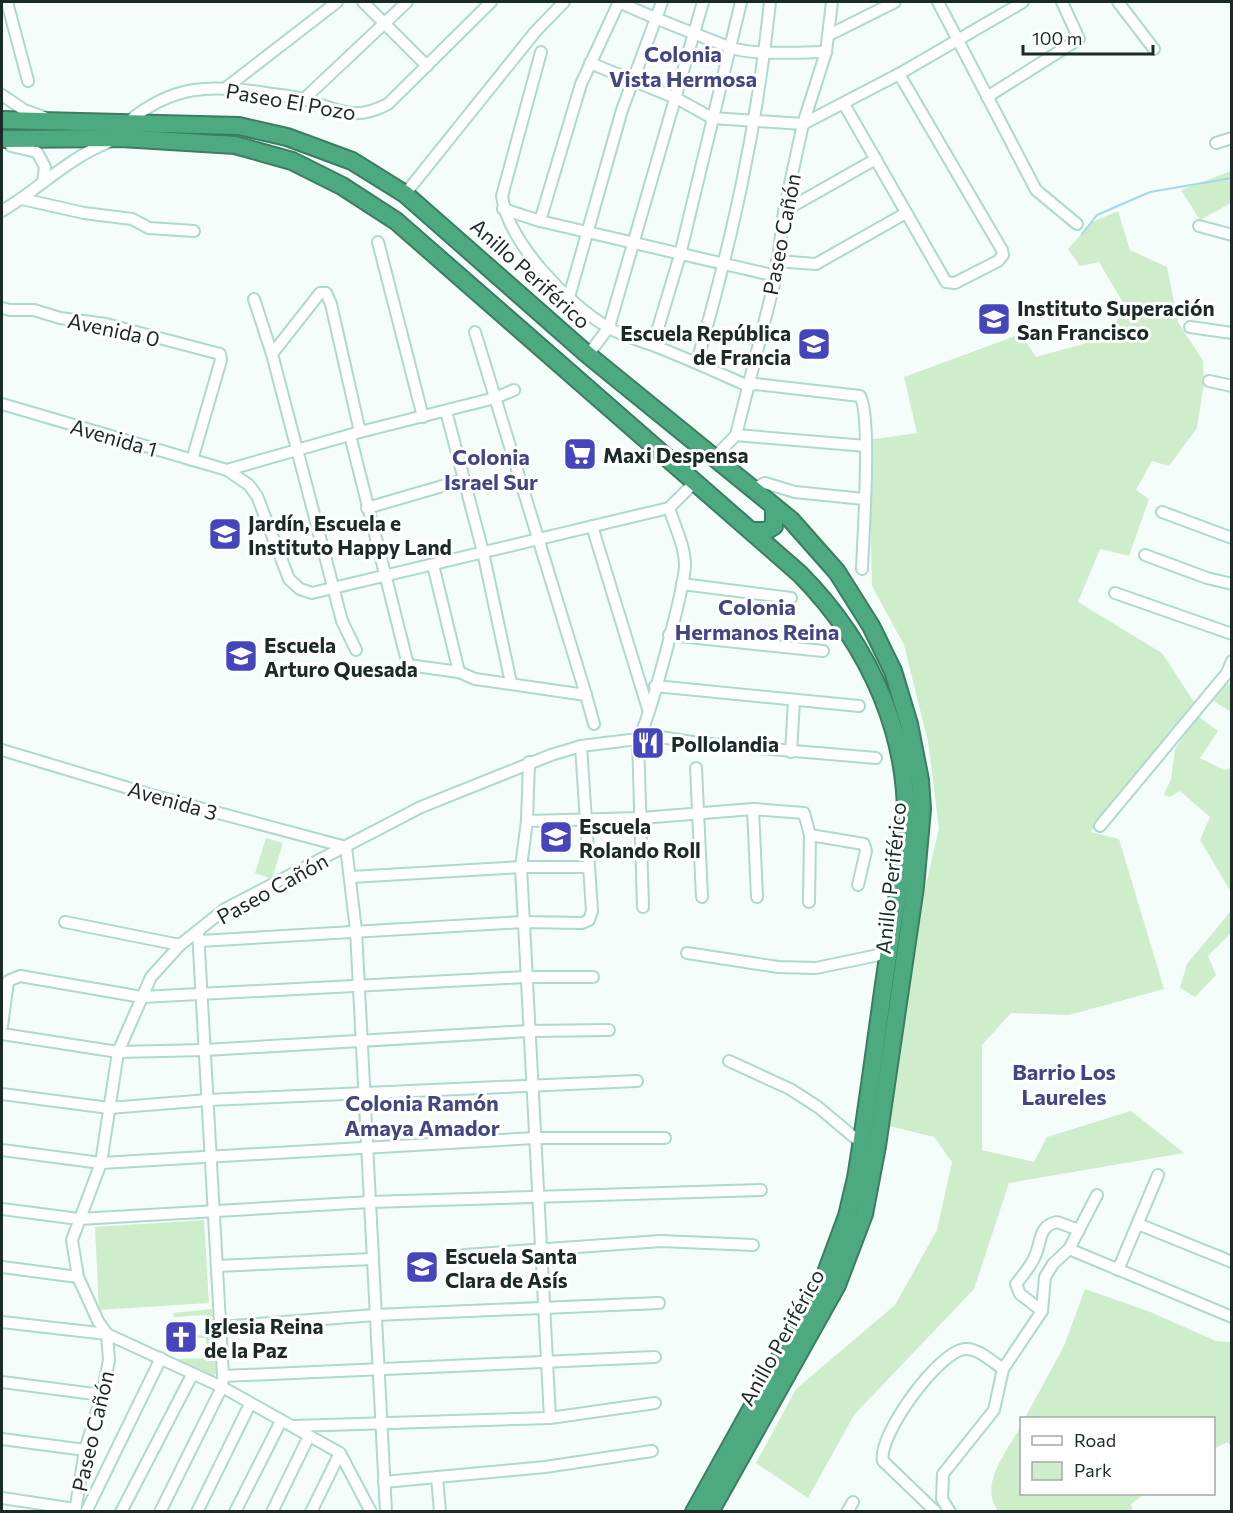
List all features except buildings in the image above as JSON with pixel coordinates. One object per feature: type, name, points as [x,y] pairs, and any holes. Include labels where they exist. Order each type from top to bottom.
[{"type":"highway","name":"Anillo Periférico","points":[[2,120],[239,126],[287,137],[352,161],[405,194],[588,355],[804,532],[837,572],[881,645],[893,671],[909,724],[920,780],[921,819],[915,887],[881,1123],[864,1214],[837,1285],[710,1512]]},
{"type":"highway","name":"Anillo Periférico","points":[[2,140],[121,138],[235,145],[292,161],[342,186],[396,221],[800,574],[839,618],[864,654],[890,714],[897,742],[906,803],[904,851],[861,1143],[847,1216],[824,1278],[694,1512]]},
{"type":"highway","points":[[521,329],[521,316],[525,311],[539,310]]},
{"type":"highway","points":[[752,531],[766,531],[774,526],[774,507]]},
{"type":"street","points":[[7,2],[28,81]]},
{"type":"street","points":[[227,87],[337,2]]},
{"type":"street","points":[[363,2],[427,66]]},
{"type":"street","points":[[304,99],[407,2]]},
{"type":"street","name":"Paseo El Pozo","points":[[128,122],[148,105],[168,96],[227,87],[304,99],[336,111],[356,115],[372,113],[388,104],[491,2]]},
{"type":"street","points":[[405,194],[535,32],[564,2]]},
{"type":"street","points":[[540,221],[581,84],[619,2],[656,20],[729,48],[765,52],[826,52]]},
{"type":"street","points":[[569,297],[622,111],[662,2]]},
{"type":"street","points":[[588,355],[609,327],[703,2]]},
{"type":"street","points":[[653,345],[680,255],[741,2]]},
{"type":"street","points":[[697,362],[725,265],[754,123],[770,2]]},
{"type":"street","name":"Paseo Cañón","points":[[714,458],[736,435],[776,276],[784,211],[803,124],[826,52],[832,2]]},
{"type":"street","points":[[829,35],[894,2]]},
{"type":"street","points":[[938,2],[1036,190],[1077,224]]},
{"type":"street","points":[[590,63],[676,98],[712,118],[754,123],[803,124],[899,74],[1023,2]]},
{"type":"street","points":[[987,97],[1079,39],[1062,2]]},
{"type":"street","points":[[1118,2],[1154,49]]},
{"type":"street","points":[[541,52],[504,182],[503,209],[512,228],[543,270],[569,297],[609,327],[697,362],[748,386],[756,384],[860,396],[865,404],[866,446],[862,569]]},
{"type":"street","points":[[844,104],[949,284],[998,261],[1003,255],[899,74]]},
{"type":"street","points":[[2,95],[24,110],[53,120]]},
{"type":"street","points":[[2,211],[90,149],[121,138]]},
{"type":"street","points":[[1216,143],[1232,138]]},
{"type":"street","points":[[2,146],[18,145],[37,152],[45,167],[43,182]]},
{"type":"street","points":[[784,211],[876,159]]},
{"type":"street","points":[[22,199],[84,213],[132,219],[160,230],[194,231]]},
{"type":"street","points":[[503,209],[540,221],[776,276]]},
{"type":"street","points":[[777,261],[816,264],[906,213]]},
{"type":"street","points":[[1199,226],[1232,235]]},
{"type":"street","points":[[378,242],[423,417]]},
{"type":"street","points":[[272,354],[316,297],[320,293],[326,293],[355,433],[367,508],[387,576],[408,665],[459,672],[475,679],[586,695]]},
{"type":"street","points":[[254,299],[272,354],[342,621],[356,650]]},
{"type":"street","name":"Avenida 0","points":[[2,308],[34,309],[60,318],[120,327],[217,353],[221,360],[192,460]]},
{"type":"street","points":[[1190,327],[1232,333]]},
{"type":"street","points":[[475,332],[594,724]]},
{"type":"street","points":[[1209,381],[1232,386]]},
{"type":"street","points":[[227,470],[355,433],[495,398],[514,390]]},
{"type":"street","name":"Avenida 1","points":[[2,404],[227,470]]},
{"type":"street","points":[[446,411],[483,552],[511,683]]},
{"type":"street","points":[[736,435],[866,446]]},
{"type":"street","points":[[227,470],[249,485],[257,496],[289,579],[300,589],[312,593],[669,508],[696,482]]},
{"type":"street","points":[[367,508],[464,480]]},
{"type":"street","points":[[752,489],[765,483],[795,492],[864,499]]},
{"type":"street","points":[[643,907],[640,736],[669,635],[685,565],[682,545],[669,508]]},
{"type":"street","points":[[1162,512],[1232,538]]},
{"type":"street","points":[[592,526],[648,709]]},
{"type":"street","points":[[1145,555],[1207,578],[1232,584]]},
{"type":"street","points":[[433,565],[459,672]]},
{"type":"street","points":[[682,584],[791,598]]},
{"type":"street","points":[[1115,593],[1232,634]]},
{"type":"street","points":[[669,635],[823,651]]},
{"type":"street","points":[[1100,826],[1227,673],[1232,661]]},
{"type":"street","points":[[655,686],[860,706]]},
{"type":"street","points":[[791,752],[794,701]]},
{"type":"street","name":"Paseo Cañón","points":[[78,1511],[85,1450],[102,1395],[109,1360],[107,1334],[78,1277],[72,1240],[101,1163],[118,1052],[151,977],[180,945],[199,936],[225,909],[421,807],[529,762],[581,746],[640,736],[699,744],[876,758]]},
{"type":"street","points":[[160,1512],[223,1382],[199,936],[523,922],[582,923],[589,920],[592,911],[581,746]]},
{"type":"street","name":"Avenida 3","points":[[2,750],[154,796],[346,847]]},
{"type":"street","points":[[529,762],[527,821],[521,867],[550,1418]]},
{"type":"street","points":[[696,768],[702,897]]},
{"type":"street","points":[[527,821],[641,818],[753,809],[804,813],[810,835],[808,902]]},
{"type":"street","points":[[753,809],[757,897]]},
{"type":"street","points":[[810,835],[864,844],[866,851],[858,885]]},
{"type":"street","points":[[346,847],[356,930],[357,986],[362,1041],[386,1512]]},
{"type":"street","points":[[351,877],[521,867],[589,867]]},
{"type":"street","points":[[64,922],[180,945]]},
{"type":"street","points":[[687,953],[778,967],[816,968],[888,953]]},
{"type":"street","points":[[2,1026],[8,981],[20,976],[142,997],[525,977],[593,977]]},
{"type":"street","points":[[2,1034],[118,1052],[205,1050],[529,1031],[609,1030]]},
{"type":"street","points":[[729,1061],[790,1089],[818,1107],[861,1143]]},
{"type":"street","points":[[2,1094],[109,1108],[208,1100],[637,1081]]},
{"type":"street","points":[[2,1150],[101,1163],[535,1138],[665,1138]]},
{"type":"street","points":[[1118,1270],[1158,1175]]},
{"type":"street","points":[[2,1209],[79,1219],[370,1202],[537,1195],[761,1190]]},
{"type":"street","points":[[942,1510],[943,1474],[994,1410],[1003,1369],[1042,1311],[1045,1277],[1053,1264],[1069,1249],[1097,1195]]},
{"type":"street","points":[[1042,1311],[1020,1294],[1016,1284],[1036,1256],[1040,1236],[1046,1226],[1057,1222],[1079,1230]]},
{"type":"street","points":[[1138,1224],[1232,1262]]},
{"type":"street","points":[[464,1255],[661,1241],[753,1245]]},
{"type":"street","points":[[1069,1249],[1232,1317]]},
{"type":"street","points":[[217,1266],[373,1258]]},
{"type":"street","points":[[2,1267],[78,1277]]},
{"type":"street","points":[[220,1326],[375,1315],[659,1303]]},
{"type":"street","points":[[2,1322],[107,1334],[161,1358],[192,1375],[223,1382],[547,1361],[655,1357]]},
{"type":"street","points":[[942,1510],[883,1461],[882,1455],[894,1422],[936,1369],[956,1352],[966,1349],[977,1352],[1003,1369]]},
{"type":"street","points":[[2,1498],[78,1511],[161,1358]]},
{"type":"street","points":[[121,1512],[192,1375]]},
{"type":"street","points":[[2,1382],[102,1395]]},
{"type":"street","points":[[223,1382],[250,1404],[340,1453],[371,1512]]},
{"type":"street","points":[[292,1426],[550,1418],[655,1403]]},
{"type":"street","points":[[197,1512],[250,1404]]},
{"type":"street","points":[[235,1512],[282,1421]]},
{"type":"street","points":[[272,1512],[309,1436]]},
{"type":"street","points":[[2,1439],[85,1450]]},
{"type":"street","points":[[384,1482],[545,1467],[652,1451]]},
{"type":"street","points":[[311,1512],[340,1453]]},
{"type":"street","points":[[437,1477],[440,1512]]},
{"type":"green space","points":[[1231,171],[1231,203],[1200,220],[1181,190]]},
{"type":"green space","points":[[1118,211],[1130,250],[1167,267],[1178,322],[1203,361],[1204,382],[1197,428],[1169,466],[1152,461],[1136,490],[1149,499],[1129,556],[1100,549],[1078,602],[1162,653],[1194,702],[1091,832],[1119,839],[1164,989],[1069,1015],[1011,1013],[982,1045],[982,1150],[1034,1162],[1047,1137],[1131,1111],[1184,1153],[1009,1183],[974,1289],[854,1415],[808,1498],[756,1463],[796,1389],[895,1305],[937,1230],[952,1162],[934,1137],[885,1125],[919,915],[939,828],[928,742],[904,645],[872,586],[868,440],[917,433],[904,377],[1021,334],[1036,357],[1101,339],[1127,309],[1099,262],[1080,266],[1068,249],[1092,222]]},
{"type":"green space","points":[[1227,682],[1231,685],[1231,712],[1212,700]]},
{"type":"green space","points":[[1198,716],[1218,731],[1200,758],[1224,770],[1231,768],[1231,892],[1200,840],[1210,817],[1180,791],[1170,797],[1164,795],[1171,779],[1175,749]]},
{"type":"green space","points":[[266,838],[283,843],[272,879],[255,873]]},
{"type":"green space","points":[[1231,911],[1231,933],[1208,956],[1216,975],[1195,997],[1180,988],[1187,964]]},
{"type":"green space","points":[[204,1220],[209,1303],[99,1310],[95,1227]]},
{"type":"green space","points":[[1085,1289],[1148,1311],[1216,1341],[1231,1342],[1231,1446],[1227,1442],[1215,1448],[1215,1417],[1026,1417],[1064,1346]]},
{"type":"green space","points":[[212,1309],[217,1373],[213,1376],[176,1359],[207,1358],[206,1338],[188,1338],[188,1336],[208,1335],[207,1315],[174,1317],[173,1313]]},
{"type":"green space","points":[[1020,1428],[1020,1495],[1144,1495],[1131,1504],[1133,1511],[998,1511],[991,1490],[997,1467]]},
{"type":"waterway","points":[[1082,234],[1097,215],[1150,192],[1232,178]]},
{"type":"place","name":"Instituto Superación San Francisco","points":[[994,319]]},
{"type":"place","name":"Escuela República de Francia","points":[[814,344]]},
{"type":"place","name":"Maxi Despensa","points":[[580,454]]},
{"type":"place","name":"Jardín, Escuela e Instituto Happy Land","points":[[225,534]]},
{"type":"place","name":"Escuela Arturo Quesada","points":[[241,656]]},
{"type":"place","name":"Pollolandia","points":[[648,743]]},
{"type":"place","name":"Escuela Rolando Roll","points":[[556,837]]},
{"type":"place","name":"Escuela Santa Clara de Asís","points":[[422,1267]]},
{"type":"place","name":"Iglesia Reina de la Paz","points":[[181,1337]]},
{"type":"district","name":"Colonia Vista Hermosa","points":[[683,66]]},
{"type":"district","name":"Colonia Israel Sur","points":[[491,468]]},
{"type":"district","name":"Colonia Hermanos Reina","points":[[757,618]]},
{"type":"district","name":"Barrio Los Laureles","points":[[1064,1084]]},
{"type":"district","name":"Colonia Ramón Amaya Amador","points":[[422,1114]]}]
